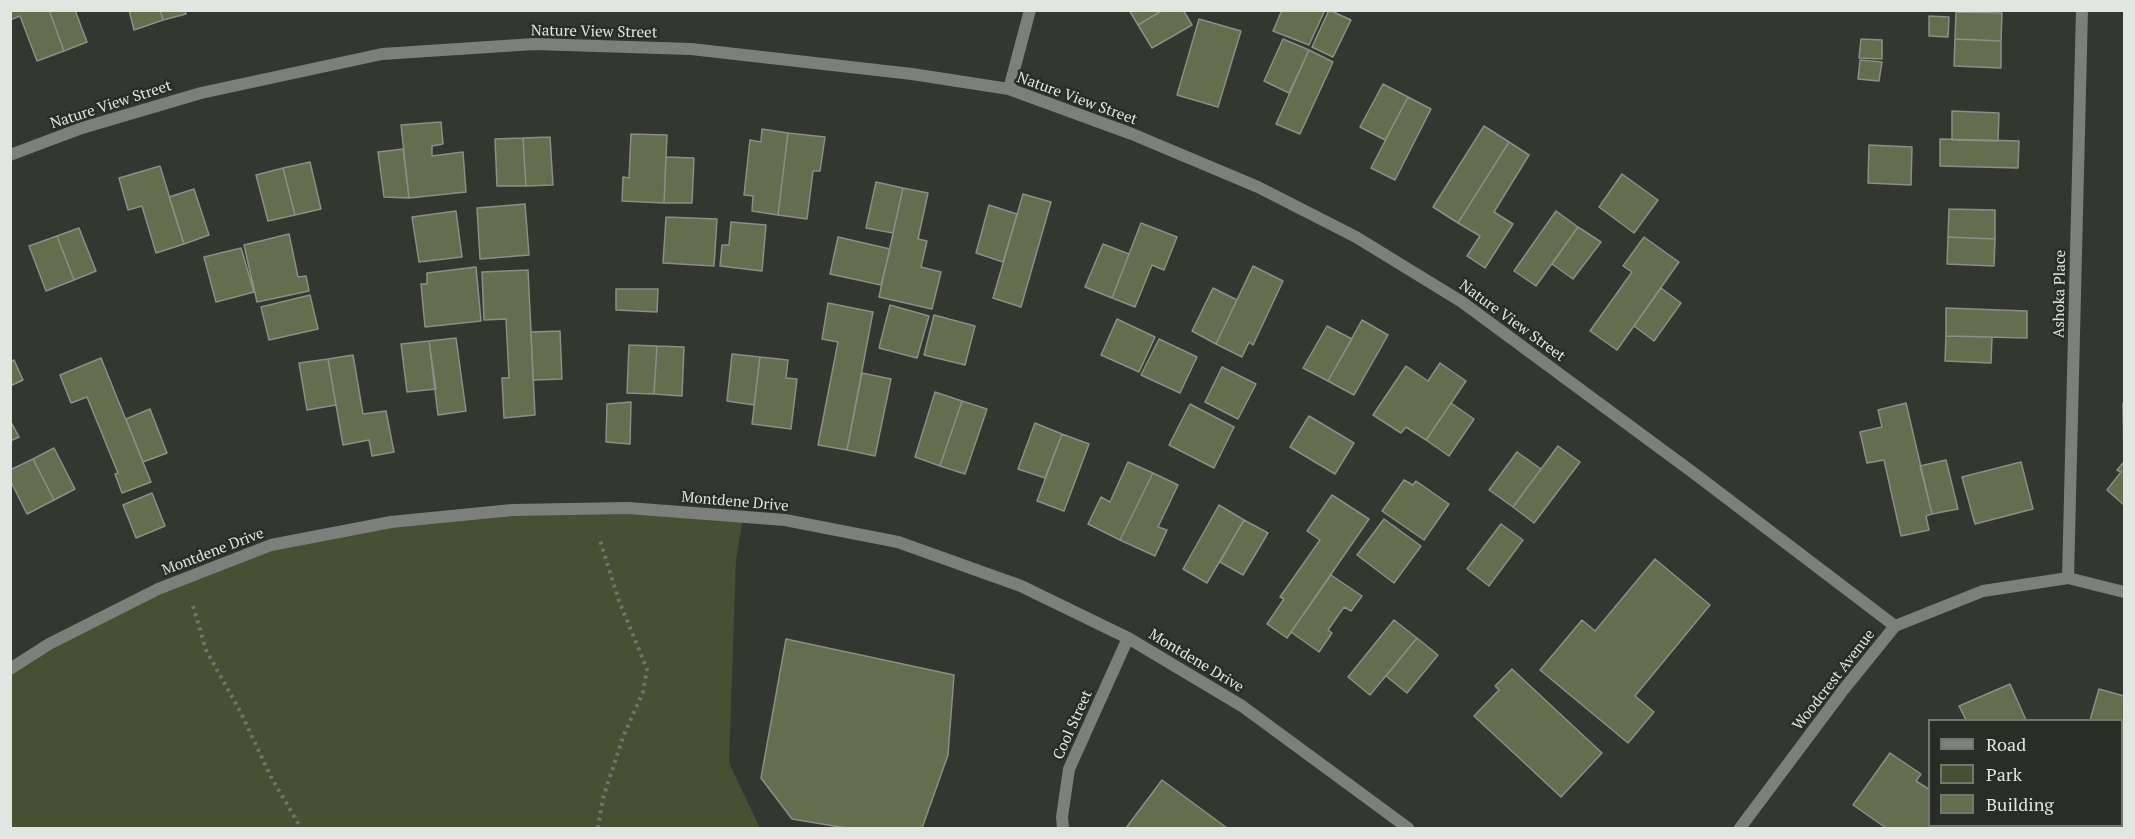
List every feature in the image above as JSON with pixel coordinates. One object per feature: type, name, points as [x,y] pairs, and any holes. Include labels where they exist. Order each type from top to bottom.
[{"type":"street","points":[[1009,89],[1030,10]]},
{"type":"street","name":"Ashoka Place","points":[[2068,578],[2082,10]]},
{"type":"street","name":"Nature View Street","points":[[10,155],[81,128],[201,93],[382,54],[534,44],[691,49],[912,74],[1009,89],[1132,134],[1247,183],[1356,237],[1462,302],[1695,474],[1895,626]]},
{"type":"street","name":"Montdene Drive","points":[[10,669],[49,644],[158,590],[271,545],[391,522],[512,510],[628,508],[785,520],[898,542],[1021,586],[1128,638],[1242,706],[1408,828]]},
{"type":"street","name":"Woodcrest Avenue","points":[[1740,828],[1844,689],[1895,626],[1983,591],[2068,578],[2124,592]]},
{"type":"street","name":"Cool Street","points":[[1063,828],[1062,817],[1069,769],[1128,638]]},
{"type":"path","points":[[587,509],[597,531],[619,601],[647,669],[643,692],[623,737],[603,798],[598,828]]},
{"type":"path","points":[[187,578],[193,608],[206,650],[240,711],[271,777],[301,828]]},
{"type":"green space","points":[[587,510],[743,517],[736,560],[729,763],[760,828],[11,828],[11,670],[156,590],[271,546],[390,522]]},
{"type":"building","points":[[10,10],[49,10],[64,51],[37,61],[20,16],[10,20]]},
{"type":"building","points":[[49,10],[75,10],[87,42],[64,51]]},
{"type":"building","points":[[129,10],[160,10],[163,20],[134,30]]},
{"type":"building","points":[[160,10],[185,10],[186,14],[163,20]]},
{"type":"building","points":[[1129,10],[1163,10],[1138,25]]},
{"type":"building","points":[[1163,10],[1183,10],[1192,25],[1152,48],[1138,25]]},
{"type":"building","points":[[1282,10],[1325,10],[1309,45],[1273,31]]},
{"type":"building","points":[[1329,10],[1351,20],[1333,57],[1312,47]]},
{"type":"building","points":[[1956,12],[2002,13],[2001,41],[1955,39]]},
{"type":"building","points":[[1929,16],[1949,17],[1948,37],[1929,36]]},
{"type":"building","points":[[1199,19],[1241,31],[1218,107],[1177,95]]},
{"type":"building","points":[[1283,39],[1309,50],[1289,93],[1264,81]]},
{"type":"building","points":[[1861,39],[1882,40],[1882,59],[1859,58]]},
{"type":"building","points":[[1955,39],[2001,41],[2001,68],[1954,66]]},
{"type":"building","points":[[1309,50],[1333,62],[1300,134],[1276,124]]},
{"type":"building","points":[[1860,60],[1882,62],[1879,81],[1858,79]]},
{"type":"building","points":[[1383,84],[1408,97],[1385,140],[1360,127]]},
{"type":"building","points":[[1408,97],[1431,109],[1395,180],[1371,168]]},
{"type":"building","points":[[1952,111],[1999,113],[1998,141],[1952,140]]},
{"type":"building","points":[[441,122],[443,144],[432,146],[432,156],[463,152],[466,192],[409,198],[401,125]]},
{"type":"building","points":[[1484,126],[1509,142],[1458,223],[1433,207]]},
{"type":"building","points":[[762,129],[788,133],[778,215],[752,211],[753,196],[744,195],[750,140],[761,142]]},
{"type":"building","points":[[788,133],[825,137],[820,171],[813,171],[807,219],[778,215]]},
{"type":"building","points":[[631,134],[667,135],[664,203],[622,201],[623,177],[629,178]]},
{"type":"building","points":[[550,137],[553,185],[526,186],[523,138]]},
{"type":"building","points":[[523,138],[526,186],[497,186],[495,139]]},
{"type":"building","points":[[1940,139],[2019,141],[2018,168],[1940,166]]},
{"type":"building","points":[[1509,142],[1529,155],[1494,212],[1513,224],[1485,268],[1467,256],[1480,236],[1458,223]]},
{"type":"building","points":[[1869,145],[1912,147],[1911,185],[1868,183]]},
{"type":"building","points":[[403,149],[409,198],[384,197],[378,152]]},
{"type":"building","points":[[666,157],[694,158],[692,203],[664,203]]},
{"type":"building","points":[[310,162],[321,209],[295,215],[283,168]]},
{"type":"building","points":[[160,166],[184,244],[156,253],[142,206],[128,210],[119,178]]},
{"type":"building","points":[[283,168],[295,215],[268,221],[256,175]]},
{"type":"building","points":[[1622,174],[1658,200],[1634,233],[1599,207]]},
{"type":"building","points":[[876,182],[903,188],[893,233],[866,228]]},
{"type":"building","points":[[903,188],[928,193],[918,239],[927,241],[921,267],[941,272],[932,309],[879,297]]},
{"type":"building","points":[[194,189],[209,235],[184,244],[169,197]]},
{"type":"building","points":[[1023,194],[1051,202],[1021,307],[993,298]]},
{"type":"building","points":[[525,204],[529,255],[480,259],[477,208]]},
{"type":"building","points":[[989,205],[1017,214],[1003,262],[976,253]]},
{"type":"building","points":[[1949,209],[1995,210],[1995,239],[1948,237]]},
{"type":"building","points":[[456,211],[462,257],[419,262],[412,217]]},
{"type":"building","points":[[1556,211],[1578,227],[1536,286],[1514,271]]},
{"type":"building","points":[[666,217],[717,219],[714,266],[663,263]]},
{"type":"building","points":[[731,222],[766,225],[762,271],[720,266],[722,245],[729,245]]},
{"type":"building","points":[[1141,223],[1177,237],[1164,270],[1152,265],[1135,307],[1112,298]]},
{"type":"building","points":[[1578,227],[1601,242],[1573,279],[1552,264]]},
{"type":"building","points":[[79,228],[96,271],[74,280],[57,236]]},
{"type":"building","points":[[289,234],[298,277],[306,276],[309,291],[257,302],[244,245]]},
{"type":"building","points":[[57,236],[74,280],[46,291],[29,246]]},
{"type":"building","points":[[838,237],[890,249],[881,285],[830,274]]},
{"type":"building","points":[[1644,237],[1679,262],[1617,350],[1590,331],[1632,272],[1623,266]]},
{"type":"building","points":[[1948,237],[1995,239],[1994,266],[1947,264]]},
{"type":"building","points":[[1103,244],[1129,254],[1112,298],[1085,287]]},
{"type":"building","points":[[241,248],[254,292],[216,302],[204,257]]},
{"type":"building","points":[[1253,266],[1283,281],[1253,345],[1249,342],[1242,357],[1216,344]]},
{"type":"building","points":[[476,267],[481,321],[425,327],[421,284],[427,284],[427,273]]},
{"type":"building","points":[[528,270],[535,415],[504,418],[502,378],[509,378],[506,319],[484,320],[482,272]]},
{"type":"building","points":[[1213,288],[1237,300],[1216,344],[1192,331]]},
{"type":"building","points":[[1661,288],[1681,303],[1654,341],[1634,326]]},
{"type":"building","points":[[616,289],[658,289],[657,312],[616,310]]},
{"type":"building","points":[[310,295],[318,329],[269,340],[261,307]]},
{"type":"building","points":[[828,303],[873,312],[847,450],[818,445],[838,342],[822,339]]},
{"type":"building","points":[[890,305],[929,316],[917,358],[879,348]]},
{"type":"building","points":[[1946,308],[2027,311],[2027,338],[1946,336]]},
{"type":"building","points":[[934,315],[975,326],[965,365],[924,355]]},
{"type":"building","points":[[1117,319],[1155,337],[1139,372],[1101,355]]},
{"type":"building","points":[[1362,320],[1388,335],[1354,395],[1328,381]]},
{"type":"building","points":[[1327,326],[1352,339],[1328,381],[1303,368]]},
{"type":"building","points":[[560,331],[562,379],[533,380],[531,332]]},
{"type":"building","points":[[1946,336],[1992,337],[1991,363],[1945,361]]},
{"type":"building","points":[[456,338],[466,411],[438,415],[429,341]]},
{"type":"building","points":[[1159,339],[1197,357],[1180,393],[1141,375]]},
{"type":"building","points":[[429,341],[436,389],[407,392],[401,344]]},
{"type":"building","points":[[629,345],[657,346],[654,394],[627,393]]},
{"type":"building","points":[[657,346],[684,347],[682,396],[654,394]]},
{"type":"building","points":[[732,354],[760,357],[754,405],[727,401]]},
{"type":"building","points":[[353,355],[363,414],[386,411],[394,452],[372,456],[369,440],[343,445],[328,359]]},
{"type":"building","points":[[760,357],[788,360],[786,378],[797,379],[791,429],[752,424]]},
{"type":"building","points":[[101,358],[151,482],[122,493],[115,474],[118,473],[87,397],[71,403],[60,375]]},
{"type":"building","points":[[328,359],[336,405],[307,410],[299,363]]},
{"type":"building","points":[[14,360],[23,380],[10,386],[10,362]]},
{"type":"building","points":[[1440,363],[1466,381],[1426,440],[1406,427],[1401,433],[1373,415],[1406,366],[1428,381]]},
{"type":"building","points":[[1222,367],[1256,384],[1238,419],[1205,402]]},
{"type":"building","points":[[862,373],[891,379],[875,456],[847,450]]},
{"type":"building","points":[[935,392],[962,401],[940,466],[915,457]]},
{"type":"building","points":[[962,401],[987,409],[965,474],[940,466]]},
{"type":"building","points":[[631,402],[630,444],[606,442],[607,404]]},
{"type":"building","points":[[1451,403],[1474,419],[1449,456],[1426,440]]},
{"type":"building","points":[[1906,403],[1932,514],[1926,516],[1929,530],[1901,536],[1884,460],[1867,463],[1860,432],[1882,427],[1878,410]]},
{"type":"building","points":[[2123,403],[2124,403],[2124,462]]},
{"type":"building","points":[[1190,404],[1234,427],[1214,468],[1169,445]]},
{"type":"building","points":[[150,409],[167,453],[143,462],[126,419]]},
{"type":"building","points":[[1309,416],[1354,443],[1335,474],[1290,447]]},
{"type":"building","points":[[10,420],[19,437],[10,441]]},
{"type":"building","points":[[1035,423],[1062,434],[1045,478],[1018,469]]},
{"type":"building","points":[[1062,434],[1089,444],[1064,511],[1037,501]]},
{"type":"building","points":[[1558,446],[1580,462],[1534,523],[1513,507]]},
{"type":"building","points":[[54,448],[75,489],[54,500],[33,459]]},
{"type":"building","points":[[1517,452],[1541,469],[1513,507],[1489,490]]},
{"type":"building","points":[[33,459],[54,500],[27,514],[10,480],[10,470]]},
{"type":"building","points":[[1946,460],[1958,509],[1932,514],[1920,466]]},
{"type":"building","points":[[1128,462],[1153,473],[1120,540],[1088,524],[1101,497],[1110,502]]},
{"type":"building","points":[[2021,462],[2033,509],[1975,524],[1962,477]]},
{"type":"building","points":[[2124,462],[2124,505],[2107,490],[2121,472],[2117,470]]},
{"type":"building","points":[[1153,473],[1178,485],[1158,527],[1167,530],[1155,556],[1120,540]]},
{"type":"building","points":[[1404,480],[1413,485],[1416,481],[1449,504],[1424,540],[1382,511]]},
{"type":"building","points":[[152,493],[165,526],[136,538],[123,505]]},
{"type":"building","points":[[1332,495],[1369,519],[1287,638],[1267,624],[1284,599],[1280,597],[1320,540],[1307,531]]},
{"type":"building","points":[[1219,505],[1244,520],[1207,583],[1183,569]]},
{"type":"building","points":[[1384,519],[1421,546],[1394,583],[1357,555]]},
{"type":"building","points":[[1244,520],[1268,533],[1243,575],[1220,562]]},
{"type":"building","points":[[1501,524],[1523,540],[1489,586],[1467,569]]},
{"type":"building","points":[[1655,559],[1710,605],[1635,696],[1654,712],[1628,743],[1540,670],[1582,620],[1595,631]]},
{"type":"building","points":[[1331,575],[1362,596],[1351,611],[1344,607],[1328,630],[1332,633],[1319,652],[1291,632]]},
{"type":"building","points":[[1394,620],[1417,638],[1370,695],[1348,677]]},
{"type":"building","points":[[1417,638],[1438,655],[1407,693],[1386,676]]},
{"type":"building","points":[[786,639],[954,675],[948,755],[922,828],[846,828],[792,819],[761,778]]},
{"type":"building","points":[[1512,669],[1602,753],[1561,797],[1474,716],[1499,690],[1495,686]]},
{"type":"building","points":[[2010,684],[2026,719],[1966,719],[1959,706]]},
{"type":"building","points":[[2099,689],[2124,696],[2124,753],[2123,719],[2090,719]]},
{"type":"building","points":[[1890,753],[1921,774],[1916,781],[1928,789],[1928,827],[1971,827],[1886,828],[1853,805]]},
{"type":"building","points":[[2123,772],[2124,773],[2123,812]]},
{"type":"building","points":[[1162,780],[1227,828],[1126,828]]},
{"type":"building","points":[[2080,827],[2106,827],[2104,828]]}]
